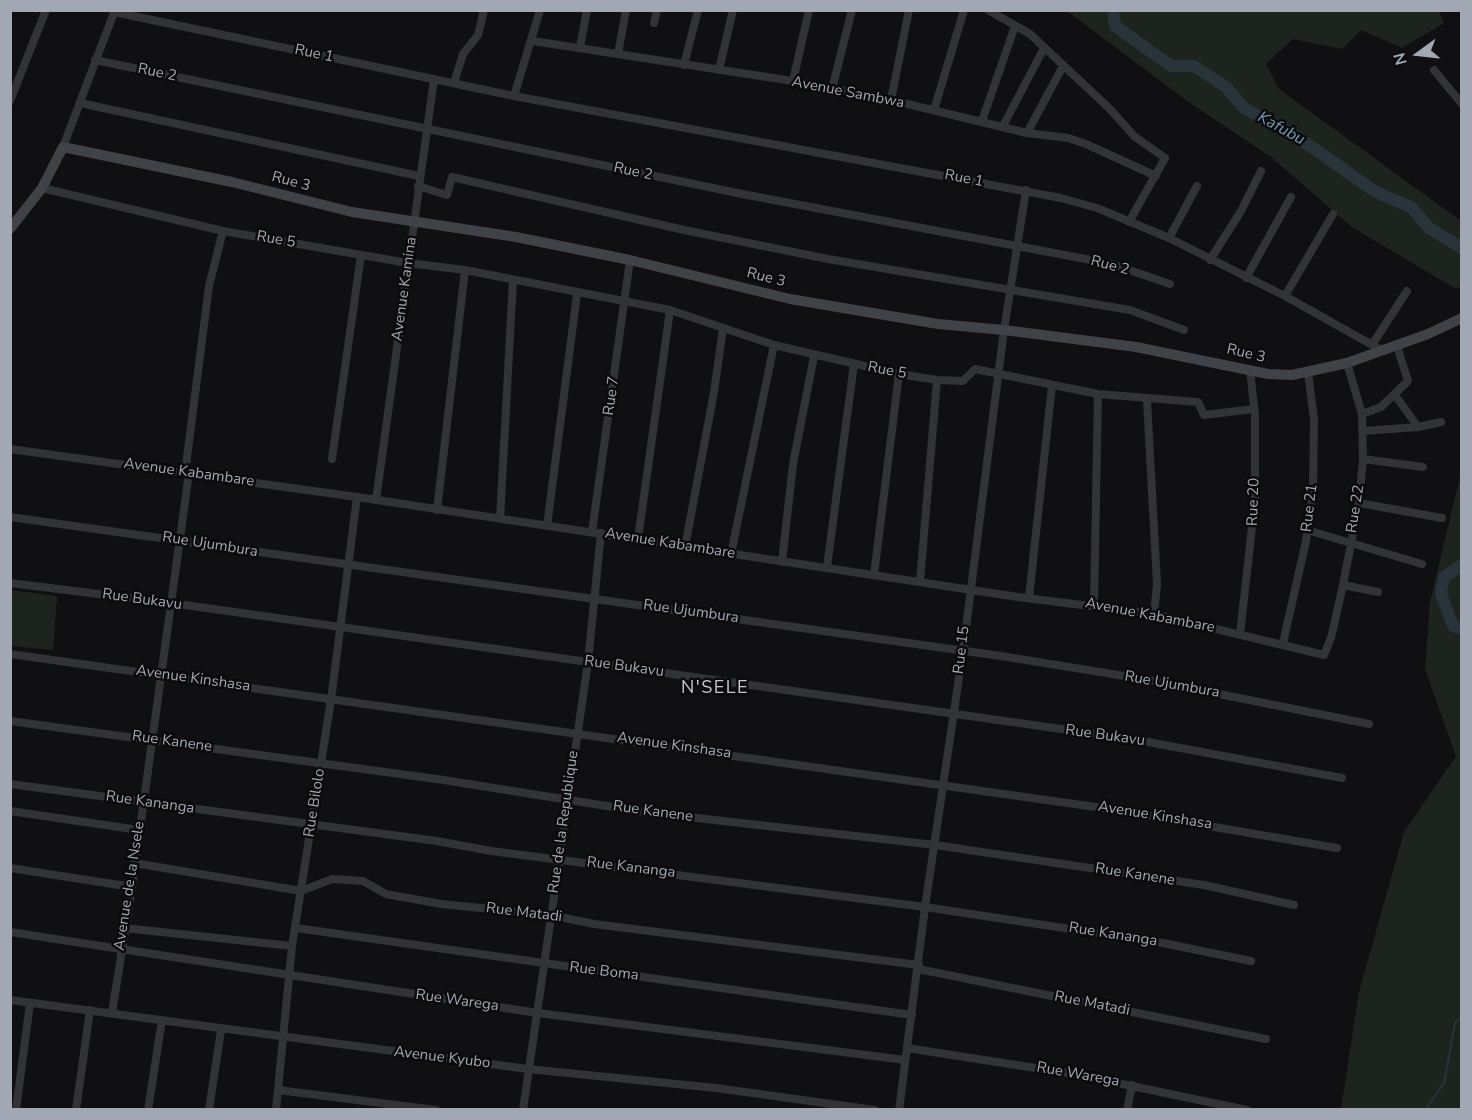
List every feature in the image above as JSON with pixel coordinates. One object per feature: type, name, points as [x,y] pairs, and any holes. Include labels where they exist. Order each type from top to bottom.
[{"type":"street","points":[[10,101],[46,10]]},
{"type":"street","points":[[454,83],[463,54],[478,35],[484,10]]},
{"type":"street","points":[[514,96],[527,48],[533,41],[540,10]]},
{"type":"street","points":[[580,47],[587,10]]},
{"type":"street","points":[[618,54],[626,10]]},
{"type":"street","points":[[654,23],[657,10]]},
{"type":"street","points":[[684,65],[698,10]]},
{"type":"street","points":[[719,70],[734,10]]},
{"type":"street","points":[[793,81],[809,10]]},
{"type":"street","points":[[832,88],[852,10]]},
{"type":"street","points":[[891,100],[909,10]]},
{"type":"street","points":[[934,111],[964,10]]},
{"type":"street","points":[[988,10],[1030,34],[1110,109],[1134,136],[1165,159],[1129,222]]},
{"type":"street","points":[[10,229],[42,188],[63,147],[115,11]]},
{"type":"street","name":"Rue 1","points":[[115,11],[514,96],[1026,190],[1097,208],[1169,238],[1285,296],[1383,351]]},
{"type":"street","points":[[982,121],[1015,26]]},
{"type":"street","name":"Avenue Sambwa","points":[[533,41],[793,81],[891,100],[1086,144],[1156,176]]},
{"type":"street","points":[[1003,126],[1044,48]]},
{"type":"street","name":"Rue 2","points":[[95,60],[742,194],[1112,264],[1170,284]]},
{"type":"street","points":[[1027,132],[1063,66]]},
{"type":"street","points":[[1434,70],[1461,104]]},
{"type":"street","name":"Avenue Kamina","points":[[376,500],[434,79]]},
{"type":"street","points":[[80,103],[419,176]]},
{"type":"street","name":"Rue 3","points":[[63,147],[232,182],[352,212],[516,237],[790,299],[938,324],[1136,347],[1278,375],[1308,372],[1347,363],[1397,346],[1461,318]]},
{"type":"street","points":[[1210,260],[1241,212],[1260,171]]},
{"type":"street","points":[[418,186],[445,195],[448,193],[452,177],[684,230],[884,270],[1130,310],[1184,330]]},
{"type":"street","points":[[1169,238],[1197,186]]},
{"type":"street","name":"Rue 5","points":[[42,188],[224,231],[408,263],[465,270],[577,294],[670,310],[723,329],[814,356],[937,381],[963,381],[975,369],[999,372],[1098,394],[1147,400],[1198,402],[1204,415],[1254,408]]},
{"type":"street","name":"Rue 15","points":[[899,1110],[925,907],[963,651],[1004,330],[1026,190]]},
{"type":"street","points":[[1246,278],[1291,197]]},
{"type":"street","points":[[1285,296],[1333,214]]},
{"type":"street","name":"Avenue de la Nsele","points":[[112,1013],[162,675],[209,286],[224,231]]},
{"type":"street","points":[[332,459],[360,255]]},
{"type":"street","name":"Rue 7","points":[[597,533],[630,261]]},
{"type":"street","points":[[437,510],[465,270]]},
{"type":"street","points":[[500,519],[513,280]]},
{"type":"street","points":[[1372,345],[1407,291]]},
{"type":"street","points":[[547,526],[577,294]]},
{"type":"street","points":[[638,539],[670,310]]},
{"type":"street","points":[[686,547],[723,329]]},
{"type":"street","points":[[731,554],[774,345]]},
{"type":"street","points":[[1362,414],[1375,410],[1395,396],[1408,381],[1397,346]]},
{"type":"street","points":[[782,562],[793,464],[814,356]]},
{"type":"street","name":"Rue 22","points":[[1326,654],[1344,585],[1359,503],[1363,459],[1362,414],[1347,363]]},
{"type":"street","points":[[827,567],[854,364]]},
{"type":"street","name":"Rue 20","points":[[1240,634],[1254,528],[1254,408],[1250,370]]},
{"type":"street","name":"Rue 21","points":[[1283,643],[1308,530],[1315,457],[1314,419],[1308,372]]},
{"type":"street","points":[[874,575],[899,374]]},
{"type":"street","points":[[920,582],[937,381]]},
{"type":"street","points":[[1029,598],[1052,385]]},
{"type":"street","points":[[1094,605],[1098,394]]},
{"type":"street","points":[[1395,396],[1418,427]]},
{"type":"street","points":[[1147,400],[1157,584],[1154,614]]},
{"type":"street","points":[[1363,431],[1418,427],[1441,422]]},
{"type":"street","name":"Avenue Kabambare","points":[[10,449],[357,497],[782,562],[1154,614],[1326,654]]},
{"type":"street","points":[[1363,459],[1423,467]]},
{"type":"street","name":"Rue Bilolo","points":[[276,1110],[292,946],[331,699],[357,497]]},
{"type":"street","points":[[1359,503],[1442,518]]},
{"type":"street","name":"Rue Ujumbura","points":[[10,517],[963,651],[1149,680],[1369,724]]},
{"type":"street","points":[[1308,530],[1422,564]]},
{"type":"street","name":"Rue de la Republique","points":[[523,1110],[588,662],[597,533]]},
{"type":"street","name":"Rue Bukavu","points":[[10,583],[171,603],[1132,739],[1342,778]]},
{"type":"street","points":[[1344,585],[1378,592]]},
{"type":"street","name":"Avenue Kinshasa","points":[[10,654],[943,785],[1226,827],[1337,848]]},
{"type":"street","name":"Rue Kanene","points":[[10,721],[567,799],[644,812],[935,845],[1204,885],[1294,905]]},
{"type":"street","name":"Rue Kananga","points":[[10,784],[925,907],[1163,943],[1251,961]]},
{"type":"street","points":[[10,811],[139,830]]},
{"type":"street","name":"Rue Matadi","points":[[135,863],[301,891],[338,878],[363,881],[386,894],[433,902],[551,915],[594,924],[919,967],[1266,1039]]},
{"type":"street","points":[[10,868],[132,887]]},
{"type":"street","points":[[124,927],[292,946]]},
{"type":"street","name":"Rue Boma","points":[[296,928],[912,1015]]},
{"type":"street","name":"Rue Warega","points":[[10,932],[538,1013],[905,1060]]},
{"type":"street","name":"Avenue Kyubo","points":[[10,1000],[221,1030],[875,1110]]},
{"type":"street","points":[[16,1110],[30,1003]]},
{"type":"street","points":[[76,1110],[90,1010]]},
{"type":"street","points":[[148,1110],[162,1020]]},
{"type":"street","points":[[209,1110],[221,1030]]},
{"type":"street","name":"Rue Warega","points":[[907,1048],[1132,1085],[1247,1110]]},
{"type":"street","points":[[1127,1110],[1132,1085]]},
{"type":"street","points":[[278,1090],[435,1110]]},
{"type":"shaded area","points":[[1067,11],[1439,11],[1444,23],[1402,48],[1361,30],[1342,49],[1293,39],[1266,64],[1279,89],[1461,221],[1461,286],[1456,289],[1352,227],[1271,157],[1187,101]]},
{"type":"shaded area","points":[[1461,473],[1461,1109],[1341,1109],[1359,992],[1404,832],[1456,756],[1425,669],[1430,602]]},
{"type":"shaded area","points":[[11,590],[57,596],[53,650],[11,646]]},
{"type":"waterway","name":"Kafubu","points":[[1113,10],[1115,26],[1171,66],[1194,66],[1226,87],[1245,109],[1290,132],[1376,192],[1411,207],[1429,228],[1462,248]]},
{"type":"waterway","name":"Kafubu","points":[[1462,565],[1444,577],[1441,594],[1453,626],[1462,629]]},
{"type":"waterway","points":[[1425,1110],[1444,1083],[1455,1023],[1462,1017]]},
{"type":"district","name":"N'SELE","points":[[715,689]]}]
